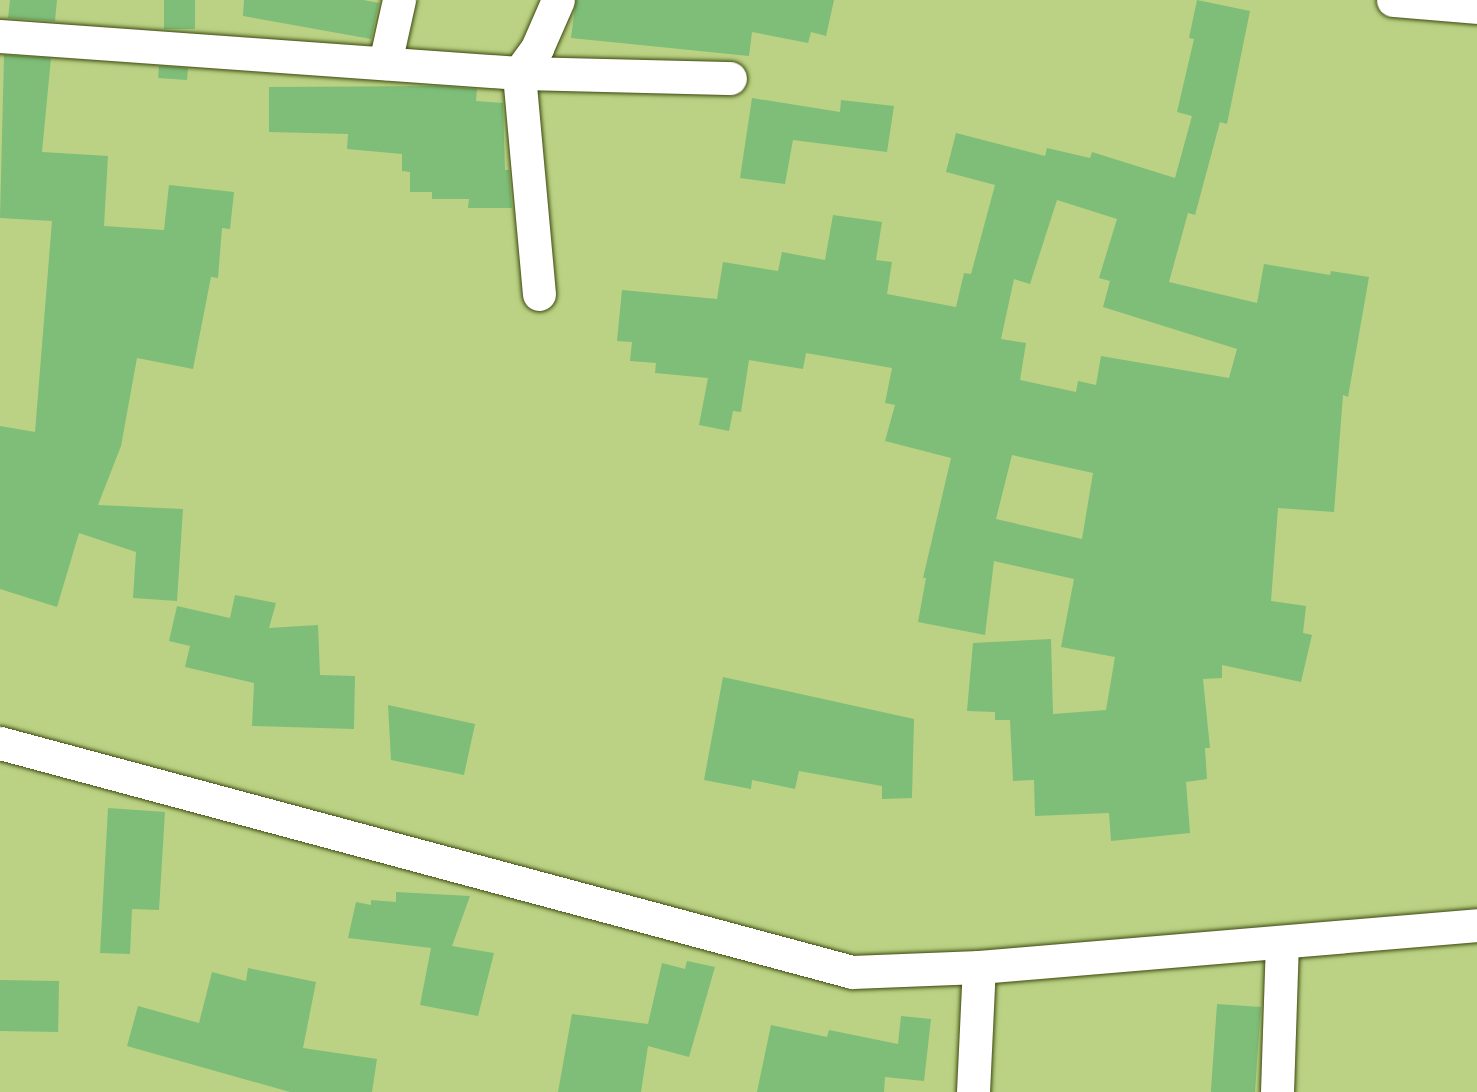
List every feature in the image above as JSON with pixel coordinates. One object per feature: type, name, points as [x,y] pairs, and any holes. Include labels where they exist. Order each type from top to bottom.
[{"type":"street","points":[[385,63],[399,0]]},
{"type":"street","points":[[539,294],[519,73],[537,48],[558,0]]},
{"type":"street","points":[[1393,0],[1477,7]]},
{"type":"street","points":[[0,36],[519,73],[730,78]]},
{"type":"street","points":[[0,743],[852,972],[979,967],[1477,925]]},
{"type":"street","points":[[1277,1092],[1282,942]]},
{"type":"street","points":[[973,1092],[979,967]]},
{"type":"building","points":[[10,0],[57,0],[55,21],[8,18]]},
{"type":"building","points":[[164,0],[195,0],[195,29],[164,29]]},
{"type":"building","points":[[244,0],[363,0],[379,3],[371,39],[243,16]]},
{"type":"building","points":[[576,0],[834,0],[826,36],[811,32],[808,43],[752,32],[749,56],[571,38]]},
{"type":"building","points":[[1197,0],[1250,11],[1227,124],[1220,122],[1195,215],[1188,213],[1169,282],[1257,303],[1264,264],[1330,275],[1331,271],[1369,277],[1348,397],[1343,395],[1334,512],[1278,508],[1271,601],[1306,606],[1303,633],[1312,635],[1301,682],[1222,665],[1222,678],[1203,679],[1210,748],[1205,748],[1207,779],[1186,782],[1190,833],[1111,841],[1109,813],[1035,816],[1034,780],[1013,781],[1010,720],[995,720],[995,712],[967,711],[973,643],[1051,639],[1053,714],[1106,710],[1115,657],[1061,647],[1074,579],[994,561],[985,635],[918,622],[926,578],[923,578],[951,458],[885,441],[895,405],[885,403],[892,368],[806,353],[803,369],[749,360],[741,412],[733,411],[729,431],[699,425],[708,378],[655,373],[656,363],[630,361],[632,342],[617,341],[622,290],[717,299],[723,262],[778,271],[782,252],[825,260],[833,215],[882,222],[876,260],[892,262],[887,294],[956,307],[964,273],[971,274],[995,185],[946,172],[956,133],[1045,156],[1047,148],[1090,158],[1092,152],[1175,178],[1192,116],[1177,112],[1194,39],[1189,38]],"holes":[[[1057,200],[1117,219],[1099,278],[1110,281],[1103,307],[1237,349],[1229,378],[1101,356],[1096,385],[1078,381],[1076,392],[1020,380],[1026,343],[1001,339],[1014,279],[1030,284]],[[1012,455],[1093,473],[1082,539],[996,519]]]},
{"type":"building","points":[[4,55],[51,58],[42,152],[108,156],[104,226],[164,230],[169,185],[234,192],[230,229],[222,228],[218,278],[211,277],[193,369],[137,358],[121,446],[98,505],[183,509],[177,601],[133,598],[136,552],[79,533],[57,607],[0,589],[0,426],[35,432],[52,221],[0,218]]},
{"type":"building","points":[[159,66],[188,68],[187,80],[158,78]]},
{"type":"building","points":[[439,86],[477,89],[476,101],[503,103],[505,170],[509,170],[512,208],[468,208],[469,199],[432,199],[432,192],[410,192],[410,172],[402,171],[402,154],[347,149],[348,134],[269,132],[269,87]]},
{"type":"building","points":[[752,98],[840,112],[841,100],[894,106],[887,152],[793,140],[785,184],[740,178]]},
{"type":"building","points":[[235,595],[276,603],[269,628],[318,625],[320,675],[355,676],[354,729],[252,726],[254,683],[185,667],[190,646],[169,641],[177,606],[230,618]]},
{"type":"building","points":[[723,677],[914,719],[912,798],[882,799],[882,786],[799,771],[795,789],[752,780],[751,789],[704,780]]},
{"type":"building","points":[[388,705],[475,724],[464,775],[391,760]]},
{"type":"building","points":[[108,808],[165,812],[159,910],[132,909],[130,954],[100,953]]},
{"type":"building","points":[[396,892],[470,896],[452,946],[494,953],[478,1016],[420,1005],[431,948],[348,938],[356,902],[371,905],[371,900],[396,902]]},
{"type":"building","points":[[687,961],[715,967],[689,1057],[648,1046],[641,1092],[558,1092],[572,1014],[648,1024],[662,963],[685,969]]},
{"type":"building","points":[[248,968],[316,982],[303,1048],[377,1059],[372,1092],[290,1092],[127,1046],[138,1006],[199,1023],[212,972],[246,981]]},
{"type":"building","points":[[0,980],[59,981],[58,1032],[0,1031]]},
{"type":"building","points":[[1217,1004],[1261,1007],[1255,1092],[1211,1092]]},
{"type":"building","points":[[901,1016],[931,1019],[924,1081],[885,1077],[884,1092],[757,1092],[771,1025],[827,1037],[829,1030],[898,1044]]}]
